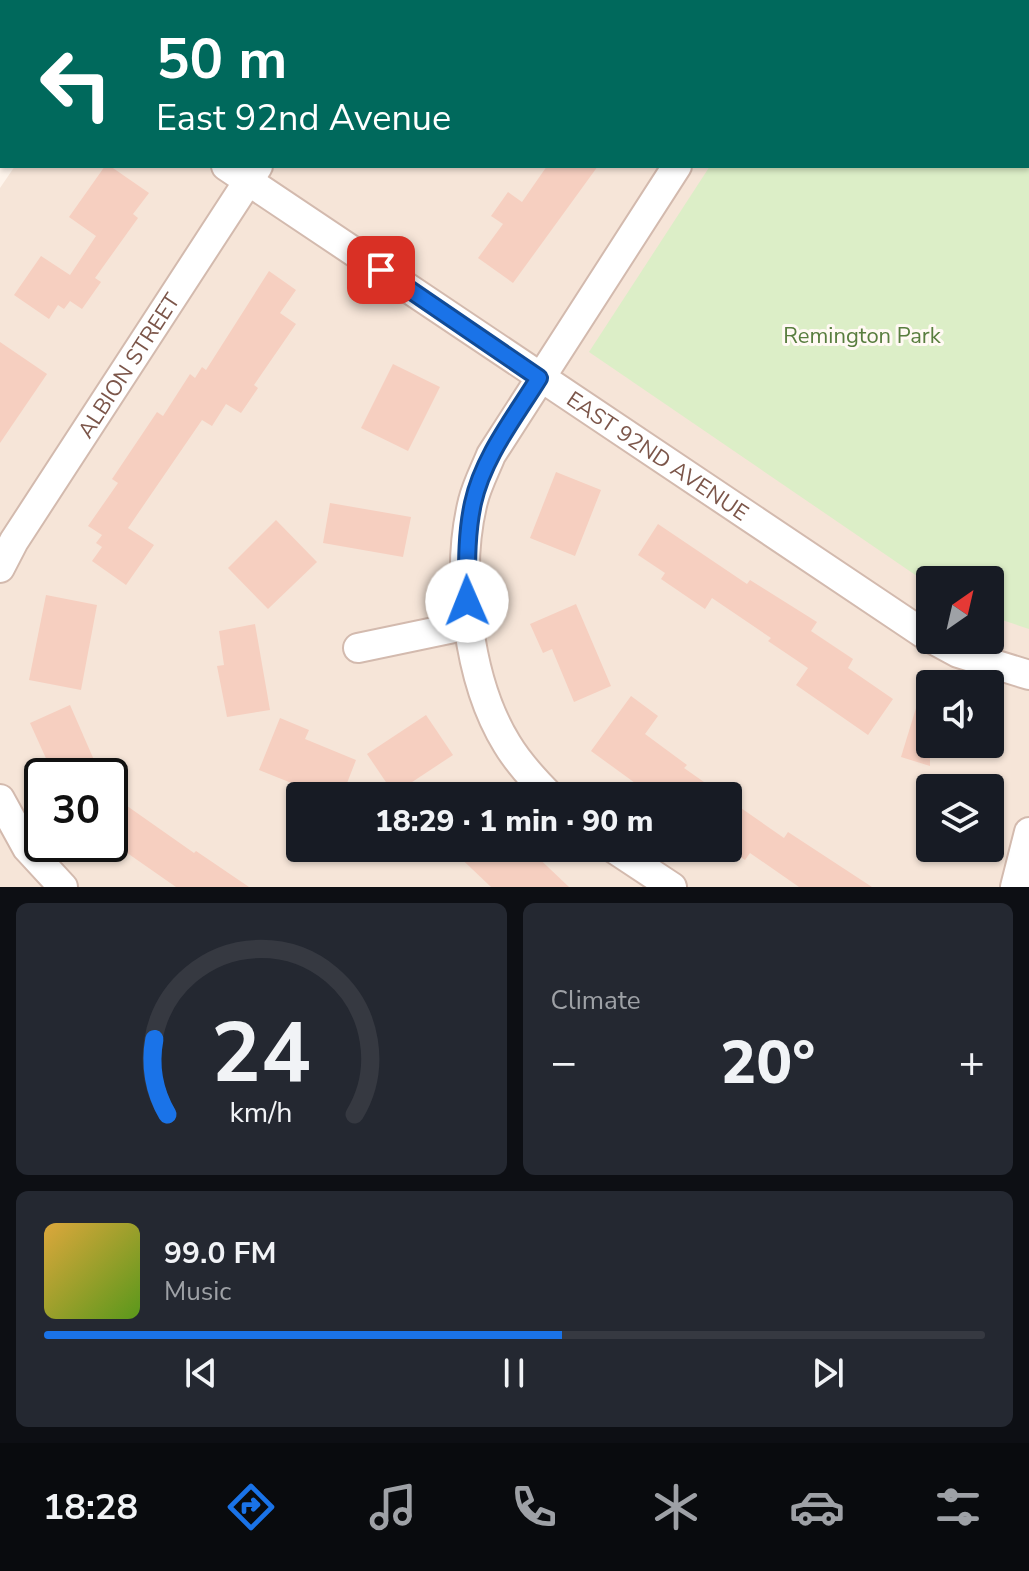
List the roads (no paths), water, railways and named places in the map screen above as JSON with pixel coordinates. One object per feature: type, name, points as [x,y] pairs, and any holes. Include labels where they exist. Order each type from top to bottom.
[{"type":"street","points":[[537,782],[524,768],[494,719],[468,625],[466,553],[473,501],[491,455],[676,168]]},
{"type":"street","name":"EAST 92ND AVENUE","points":[[244,171],[539,378],[916,628]]},
{"type":"street","name":"ALBION STREET","points":[[0,568],[244,171]]},
{"type":"street","points":[[358,648],[468,625]]},
{"type":"street","name":"EAST 92ND AVENUE","points":[[961,654],[1029,675]]},
{"type":"street","points":[[0,799],[27,848],[63,887]]},
{"type":"street","points":[[1015,887],[1029,832]]},
{"type":"street","points":[[634,862],[672,887]]},
{"type":"park label","name":"Remington Park","points":[[862,335]]}]
